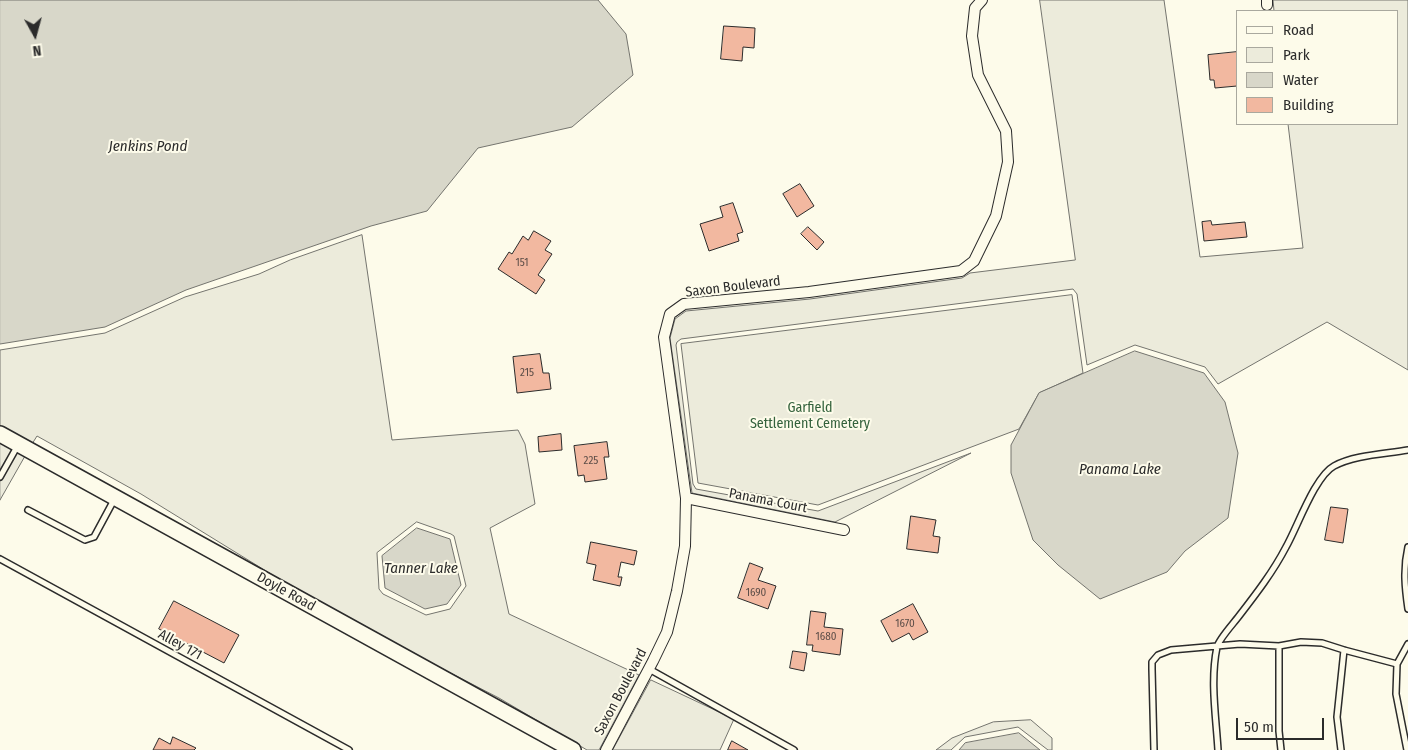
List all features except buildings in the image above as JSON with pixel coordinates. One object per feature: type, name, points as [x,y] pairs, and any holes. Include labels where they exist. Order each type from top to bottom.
[{"type":"main road","name":"Doyle Road","points":[[0,434],[573,750]]},
{"type":"street","name":"Saxon Boulevard","points":[[606,750],[667,632],[677,591],[684,546],[686,498],[664,337],[670,314],[684,304],[809,292],[961,271],[974,261],[996,216],[1008,162],[1006,131],[978,75],[972,36],[975,8],[982,0]]},
{"type":"street","name":"Panama Court","points":[[686,498],[844,530]]},
{"type":"lane","points":[[0,477],[18,444]]},
{"type":"lane","points":[[1218,750],[1214,705],[1217,645],[1269,576],[1286,547],[1302,510],[1321,479],[1332,466],[1350,460],[1408,450]]},
{"type":"lane","points":[[28,510],[85,540],[94,537],[115,498]]},
{"type":"lane","points":[[1408,548],[1404,565],[1404,583],[1408,609]]},
{"type":"lane","name":"Alley 171","points":[[0,559],[349,750]]},
{"type":"lane","points":[[1154,750],[1152,662],[1158,655],[1171,650],[1217,645],[1279,646],[1301,642],[1322,643],[1397,664]]},
{"type":"lane","points":[[1407,750],[1396,694],[1397,664],[1408,644]]},
{"type":"lane","points":[[1279,646],[1279,731],[1281,750]]},
{"type":"lane","points":[[1341,750],[1337,717],[1344,650]]},
{"type":"lane","points":[[649,669],[794,750]]},
{"type":"green space","points":[[1040,0],[1164,0],[1200,257],[1303,248],[1288,125],[1398,125],[1398,10],[1274,10],[1273,0],[1408,0],[1408,370],[1327,322],[1218,384],[1205,367],[1135,345],[1087,365],[1077,294],[1073,289],[681,339],[676,345],[693,484],[696,489],[818,511],[971,453],[835,522],[692,493],[670,338],[675,319],[686,311],[810,299],[962,278],[970,273],[1075,260]]},
{"type":"green space","points":[[362,235],[392,440],[518,430],[525,444],[535,504],[490,528],[509,614],[639,675],[599,750],[587,750],[499,698],[400,647],[292,587],[141,494],[37,436],[32,444],[0,427],[0,350],[105,333],[185,297],[259,274],[290,260]],"holes":[[[417,522],[454,536],[466,586],[450,609],[426,615],[383,594],[379,589],[377,553]]]},
{"type":"green space","name":"Garfield Settlement Cemetery","points":[[1072,295],[1083,373],[1039,393],[1019,429],[818,505],[698,483],[681,344]]},
{"type":"green space","points":[[0,442],[25,456],[0,500]]},
{"type":"green space","points":[[651,680],[734,719],[720,750],[613,750]]},
{"type":"green space","points":[[1031,720],[1052,738],[1052,750],[1048,750],[1018,727],[965,737],[951,750],[936,750],[952,738],[993,722]]},
{"type":"water","name":"Jenkins Pond","points":[[0,0],[598,0],[626,34],[633,75],[572,127],[478,148],[427,211],[371,226],[186,290],[105,327],[0,344]]},
{"type":"water","name":"Panama Lake","points":[[1135,351],[1204,373],[1225,402],[1238,453],[1228,518],[1185,551],[1167,572],[1100,599],[1058,565],[1033,540],[1011,473],[1011,445],[1039,393]]},
{"type":"water","name":"Tanner Lake","points":[[417,528],[450,539],[461,585],[447,604],[425,609],[385,588],[382,556]]},
{"type":"water","points":[[1019,733],[1040,750],[959,750],[965,743]]}]
